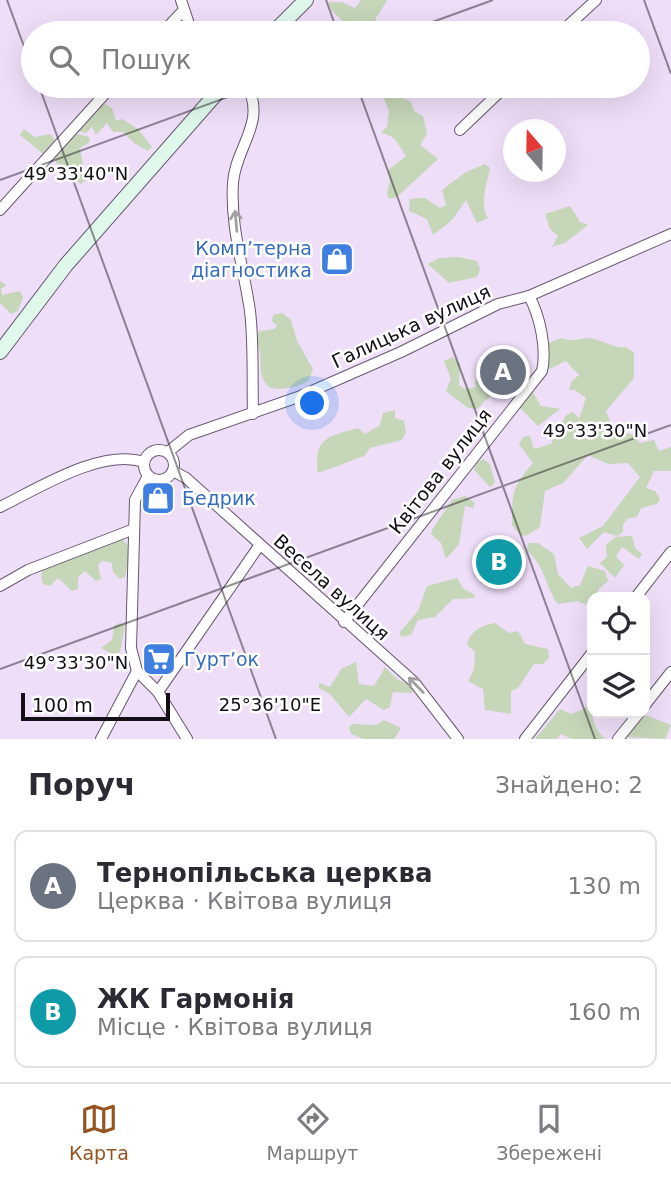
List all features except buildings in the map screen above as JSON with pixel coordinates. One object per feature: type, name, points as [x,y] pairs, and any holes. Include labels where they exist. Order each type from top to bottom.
[{"type":"main road","points":[[285,21],[306,0]]},
{"type":"main road","points":[[0,352],[66,265],[212,98]]},
{"type":"street","points":[[573,21],[596,0]]},
{"type":"street","points":[[171,21],[182,6]]},
{"type":"street","points":[[0,210],[102,98]]},
{"type":"street","points":[[253,98],[253,127],[237,163],[233,183],[237,239],[250,313],[253,414]]},
{"type":"street","points":[[460,130],[493,98]]},
{"type":"street","name":"Галицька вулиця","points":[[0,507],[68,474],[101,462],[121,459],[144,462],[153,450],[168,452],[189,435],[253,414],[401,352],[498,304],[529,296],[671,234]]},
{"type":"street","name":"Квітова вулиця","points":[[344,622],[542,371],[545,357],[537,316],[529,296]]},
{"type":"street","points":[[148,476],[162,480],[173,471],[174,461],[168,452]]},
{"type":"street","points":[[144,462],[148,476],[135,500],[131,648],[137,671],[158,692],[187,739]]},
{"type":"street","name":"Весела вулиця","points":[[173,471],[186,478],[414,682],[458,739]]},
{"type":"street","points":[[0,586],[28,570],[134,529]]},
{"type":"street","points":[[158,692],[260,546]]},
{"type":"street","points":[[640,592],[671,552]]},
{"type":"street","points":[[525,739],[590,655]]},
{"type":"street","points":[[101,739],[137,671]]},
{"type":"street","points":[[650,699],[671,672]]},
{"type":"street","points":[[618,739],[635,718]]},
{"type":"green space","points":[[361,0],[387,0],[376,21],[343,21],[331,10],[328,2],[342,2],[355,8]]},
{"type":"green space","points":[[383,98],[403,98],[411,102],[414,111],[423,116],[427,134],[420,145],[438,159],[397,197],[389,199],[388,170],[406,156],[394,138],[381,132],[387,127],[389,111]]},
{"type":"green space","points":[[101,102],[112,108],[116,121],[122,119],[138,129],[152,147],[148,151],[134,143],[123,132],[113,132],[107,123],[96,135],[92,127],[86,133],[78,131],[83,110]]},
{"type":"green space","points":[[24,129],[35,137],[50,134],[56,141],[74,133],[89,137],[90,142],[80,148],[86,180],[81,184],[73,179],[69,169],[57,164],[51,149],[43,154],[20,135]]},
{"type":"green space","points":[[485,164],[490,168],[484,200],[488,218],[477,223],[466,200],[452,220],[433,235],[427,219],[409,211],[410,199],[425,198],[440,208],[446,205],[442,190],[466,172]]},
{"type":"green space","points":[[570,206],[580,222],[588,225],[565,243],[552,247],[558,236],[550,229],[545,214]]},
{"type":"green space","points":[[458,257],[477,261],[480,269],[477,277],[449,283],[428,264],[439,258]]},
{"type":"green space","points":[[0,281],[6,285],[1,289],[2,295],[20,291],[23,297],[18,311],[11,314],[0,303]]},
{"type":"green space","points":[[282,313],[291,320],[297,341],[313,369],[305,383],[276,389],[267,385],[262,377],[257,337],[259,331],[274,329],[277,326],[272,321],[273,315]]},
{"type":"green space","points":[[561,338],[593,338],[626,347],[634,353],[634,378],[606,411],[613,429],[633,435],[640,443],[654,440],[659,451],[671,447],[671,471],[654,471],[646,488],[655,491],[660,499],[657,504],[641,508],[637,517],[627,519],[623,532],[617,536],[604,532],[587,549],[579,538],[603,526],[640,477],[628,463],[608,464],[588,455],[563,483],[545,491],[540,527],[521,536],[512,525],[515,491],[533,463],[519,444],[523,437],[530,436],[534,449],[551,444],[566,415],[573,412],[579,419],[586,398],[575,390],[569,390],[571,382],[579,375],[566,361],[547,370],[547,344]]},
{"type":"green space","points":[[453,357],[460,364],[459,385],[465,389],[476,387],[475,381],[481,377],[493,379],[495,391],[477,409],[468,408],[446,391],[451,379],[444,361]]},
{"type":"green space","points":[[531,389],[541,406],[560,409],[538,426],[519,407]]},
{"type":"green space","points":[[395,410],[395,418],[404,421],[406,433],[402,440],[370,448],[364,456],[318,473],[318,452],[325,440],[358,428],[365,434],[380,425],[383,413]]},
{"type":"green space","points":[[483,459],[490,464],[495,483],[490,487],[474,470],[477,462]]},
{"type":"green space","points":[[465,496],[475,503],[473,508],[465,506],[459,544],[446,559],[441,543],[431,534],[432,530],[452,500]]},
{"type":"green space","points":[[632,536],[635,548],[642,554],[639,559],[622,547],[616,556],[624,565],[615,578],[600,563],[607,557],[606,545],[615,537]]},
{"type":"green space","points":[[121,537],[131,550],[125,577],[120,579],[113,572],[112,563],[102,561],[98,565],[101,579],[96,581],[85,571],[78,577],[78,589],[72,591],[58,578],[50,586],[43,584],[41,575],[46,560]]},
{"type":"green space","points":[[528,543],[538,543],[554,554],[558,574],[571,588],[580,585],[588,566],[605,571],[608,581],[598,592],[587,592],[587,605],[577,601],[558,604],[542,570],[527,550]]},
{"type":"green space","points":[[457,578],[464,589],[475,595],[474,598],[453,599],[435,617],[418,620],[411,635],[401,637],[400,632],[418,611],[427,586]]},
{"type":"green space","points":[[119,623],[125,625],[120,652],[112,654],[101,648],[112,640],[114,626]]},
{"type":"green space","points":[[495,623],[509,633],[518,631],[525,644],[548,649],[549,658],[543,664],[534,664],[518,688],[511,691],[511,714],[485,710],[483,689],[468,681],[474,669],[475,652],[467,645],[468,640],[477,630]]},
{"type":"green space","points":[[356,662],[359,684],[374,686],[385,667],[397,679],[417,688],[411,693],[393,692],[390,707],[384,710],[366,699],[349,717],[330,694],[319,688],[319,683],[330,687],[341,669]]},
{"type":"green space","points":[[587,704],[587,718],[593,718],[605,739],[572,739],[561,734],[557,739],[535,739],[560,709],[571,714],[584,709]]},
{"type":"green space","points":[[650,717],[671,725],[665,739],[625,737],[643,718]]},
{"type":"green space","points":[[384,720],[401,728],[394,739],[363,739],[351,734],[349,728],[352,724],[376,725]]},
{"type":"place","name":"Комп’терна діагностика","points":[[337,259]]},
{"type":"place","name":"Тернопільська церква","points":[[503,372]]},
{"type":"place","name":"Бедрик","points":[[158,498]]},
{"type":"place","name":"ЖК Гармонія","points":[[499,562]]},
{"type":"place","name":"Гурт’ок","points":[[159,659]]}]
